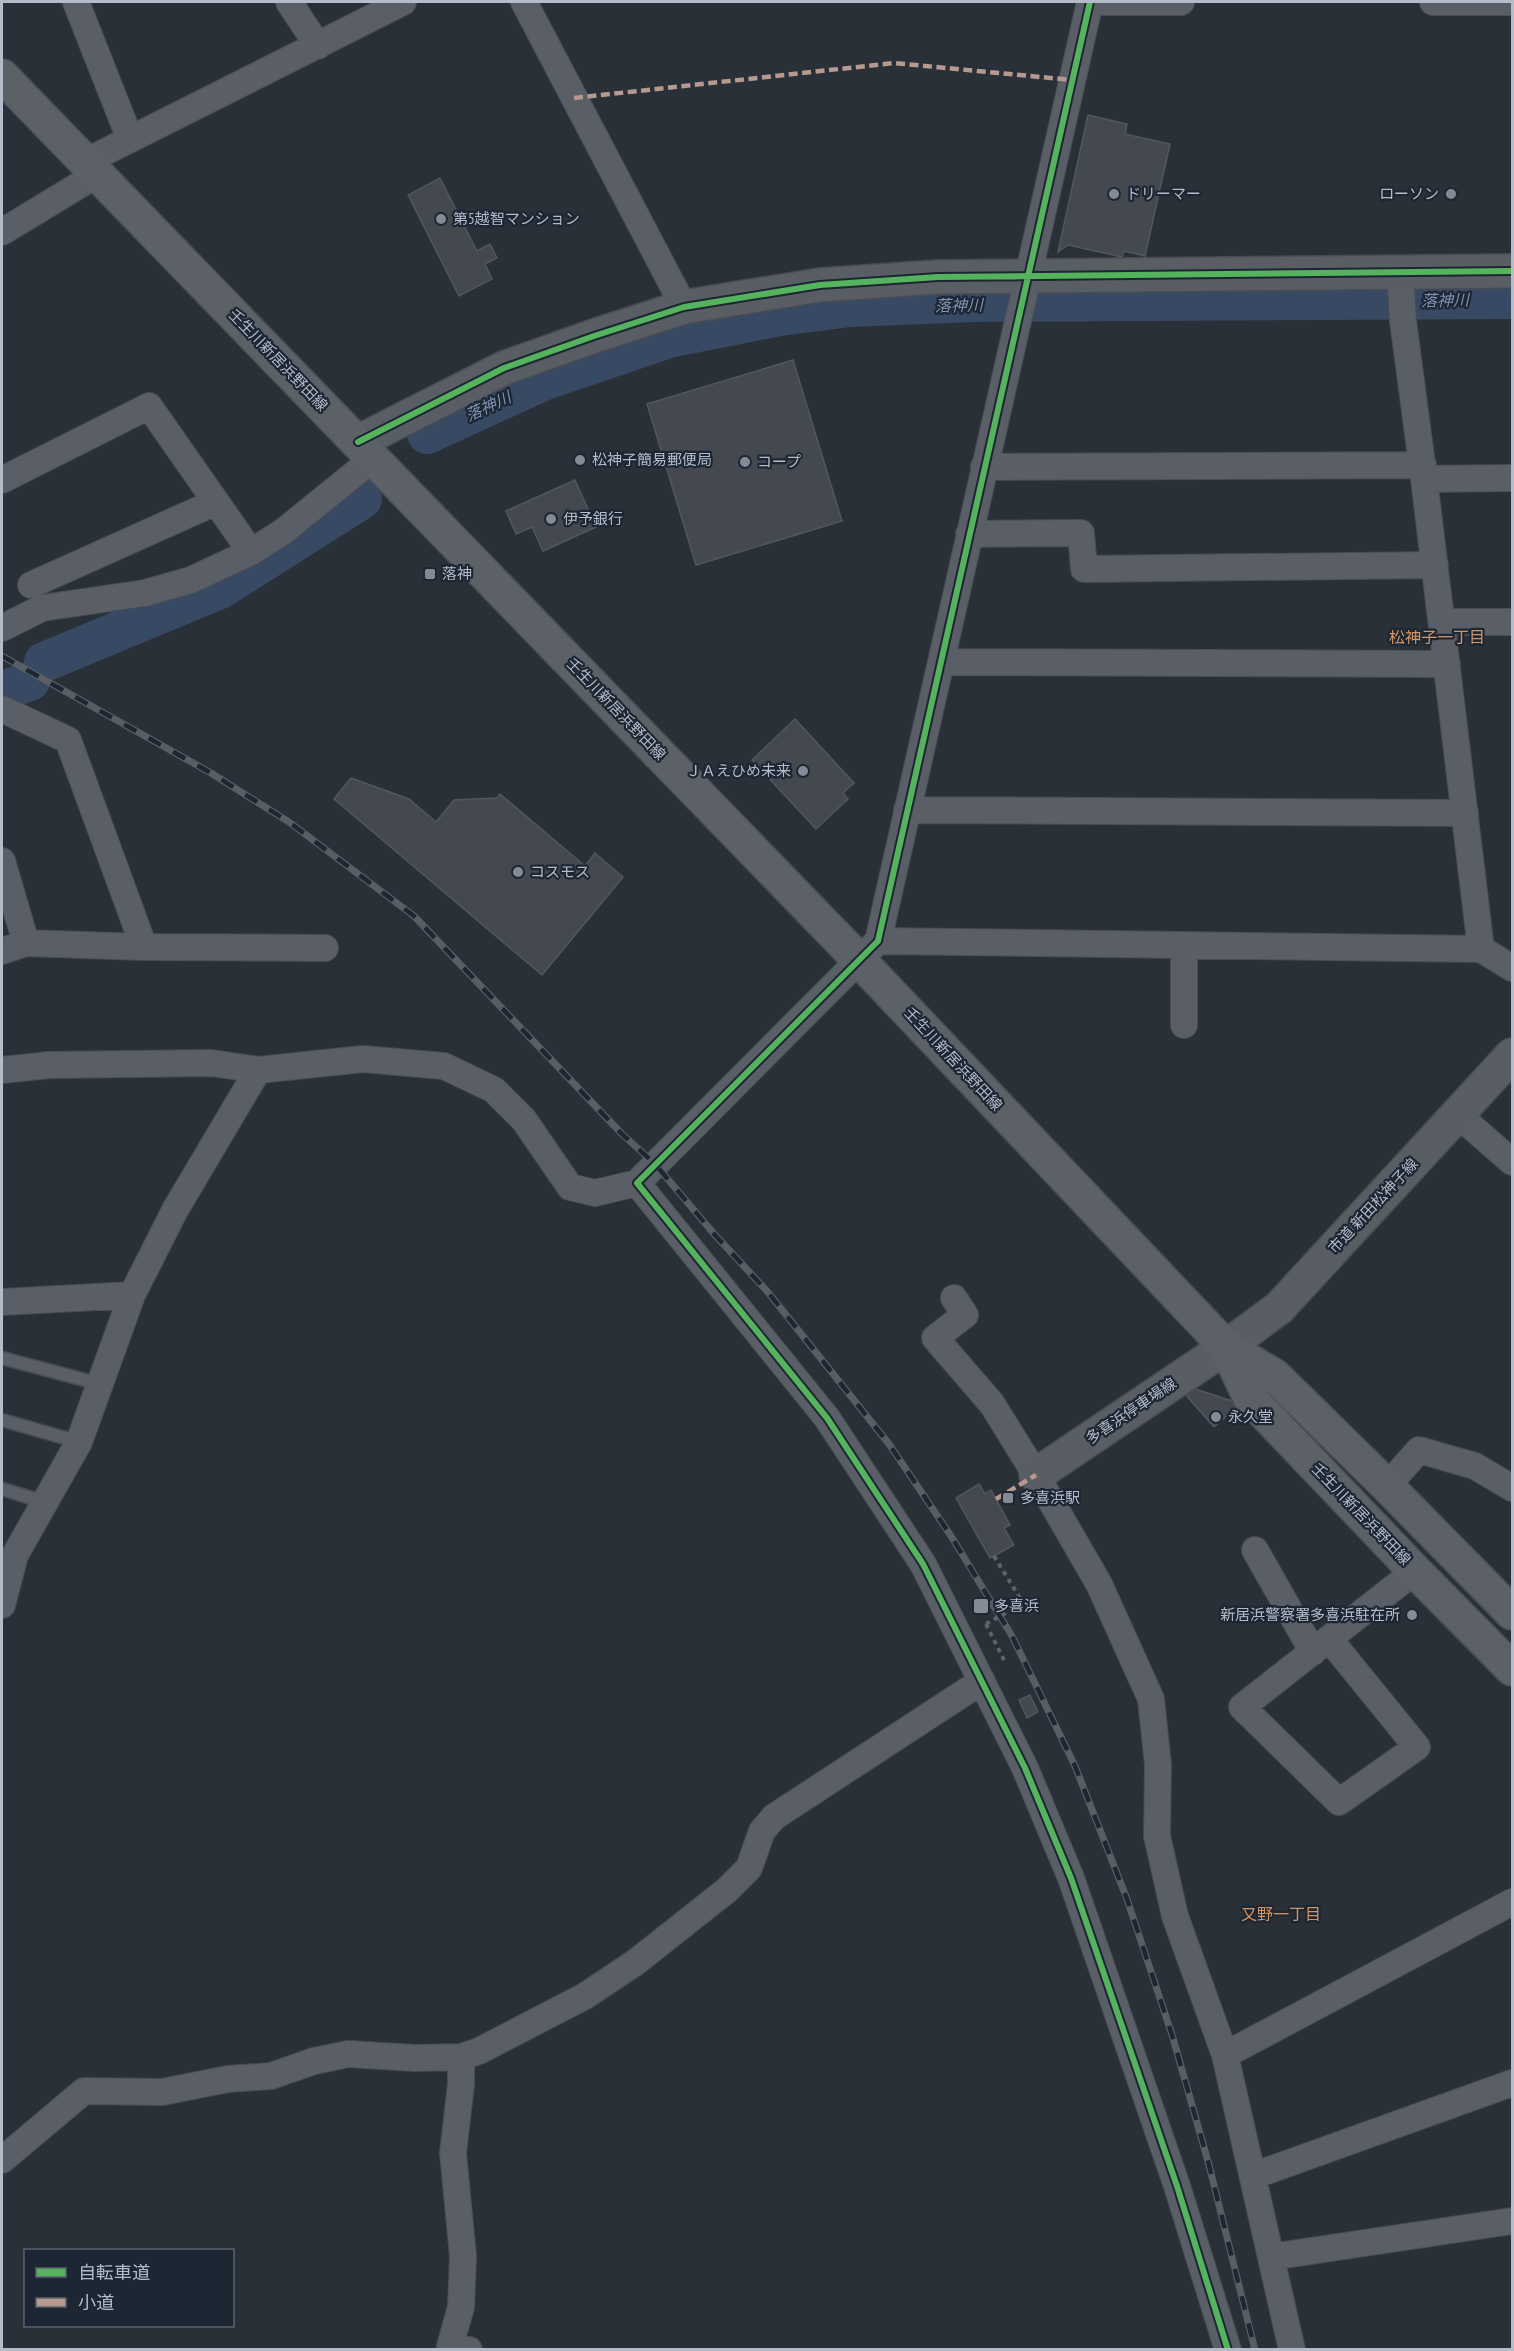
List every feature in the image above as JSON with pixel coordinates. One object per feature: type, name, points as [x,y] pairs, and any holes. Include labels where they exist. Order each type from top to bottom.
[{"type":"main road","name":"壬生川新居浜野田線","points":[[2,76],[366,450],[869,951],[1226,1347],[1250,1398],[1512,1669]]},
{"type":"main road","name":"壬生川新居浜野田線","points":[[1226,1347],[1275,1376],[1512,1613]]},
{"type":"street","points":[[76,2],[130,139]]},
{"type":"street","points":[[289,2],[318,46]]},
{"type":"street","points":[[2,232],[130,139],[403,2]]},
{"type":"street","points":[[524,2],[684,308]]},
{"type":"street","points":[[2,1070],[49,1065],[212,1063],[258,1070],[363,1059],[444,1066],[494,1090],[524,1120],[570,1187],[596,1193],[638,1183],[869,951],[907,810],[1090,2],[1181,2]]},
{"type":"street","points":[[1433,2],[1512,2]]},
{"type":"street","points":[[2,628],[42,608],[145,593],[190,580],[251,552],[284,531],[366,450],[504,368],[684,308],[820,285],[938,278],[1026,283],[1400,277],[1512,271]]},
{"type":"street","points":[[1400,277],[1403,321],[1481,949]]},
{"type":"street","points":[[2,480],[149,406],[251,552]]},
{"type":"street","points":[[984,467],[1423,472],[1512,478]]},
{"type":"street","points":[[32,585],[216,502]]},
{"type":"street","points":[[969,534],[1082,533],[1084,569],[1435,565]]},
{"type":"street","points":[[1442,622],[1512,622]]},
{"type":"street","points":[[940,662],[1447,664]]},
{"type":"street","points":[[2,709],[68,740],[144,946]]},
{"type":"street","points":[[907,810],[1465,813]]},
{"type":"street","points":[[2,861],[26,943]]},
{"type":"street","points":[[2,951],[26,943],[325,948]]},
{"type":"street","points":[[869,951],[1184,945],[1481,949],[1512,968]]},
{"type":"street","points":[[1184,945],[1184,1025]]},
{"type":"street","name":"市道 新田松神子線","points":[[1226,1347],[1279,1308],[1512,1055]]},
{"type":"street","points":[[2,1605],[8,1553],[44,1502],[79,1442],[132,1296],[176,1210],[258,1070]]},
{"type":"street","points":[[1458,1114],[1512,1162]]},
{"type":"street","points":[[638,1183],[827,1418],[923,1564],[1025,1768],[1071,1878],[1177,2186],[1228,2349]]},
{"type":"street","points":[[2,1302],[132,1296]]},
{"type":"street","points":[[954,1298],[965,1315],[935,1338],[992,1404],[1036,1475],[1100,1584],[1151,1699],[1158,1766],[1158,1836],[1175,1916],[1225,2055],[1292,2349]]},
{"type":"street","name":"多喜浜停車場線","points":[[1036,1475],[1226,1347]]},
{"type":"street","points":[[1387,1486],[1419,1450],[1475,1466],[1512,1488]]},
{"type":"street","points":[[1255,1550],[1321,1646],[1417,1747],[1339,1803],[1242,1707],[1321,1646],[1415,1571]]},
{"type":"street","points":[[2,2160],[84,2091],[162,2092],[228,2079],[271,2076],[314,2061],[348,2054],[415,2058],[461,2057],[479,2051],[585,1996],[636,1962],[727,1890],[749,1868],[762,1831],[774,1817],[981,1681]]},
{"type":"street","points":[[1225,2055],[1512,1902]]},
{"type":"street","points":[[461,2057],[461,2084],[453,2153],[463,2256],[461,2307],[450,2346],[469,2349]]},
{"type":"street","points":[[1253,2176],[1512,2083]]},
{"type":"street","points":[[1271,2257],[1512,2221]]},
{"type":"lane","points":[[2,1358],[100,1384]]},
{"type":"lane","points":[[2,1420],[79,1442]]},
{"type":"lane","points":[[2,1489],[44,1502]]},
{"type":"path","points":[[994,1556],[1023,1603],[986,1624],[1004,1660]]},
{"type":"building","name":"ドリーマー","points":[[1088,115],[1127,124],[1125,134],[1170,144],[1145,256],[1124,251],[1122,257],[1068,245],[1058,252]]},
{"type":"building","name":"第5越智マンション","points":[[440,178],[477,251],[490,244],[497,258],[485,264],[492,279],[459,296],[408,195]]},
{"type":"building","name":"コープ","points":[[793,360],[842,521],[696,565],[647,404]]},
{"type":"building","name":"伊予銀行","points":[[575,480],[596,527],[543,551],[532,527],[516,534],[506,511]]},
{"type":"building","name":"ＪＡえひめ未来","points":[[795,719],[854,783],[843,793],[848,799],[816,829],[752,760]]},
{"type":"building","name":"コスモス","points":[[351,778],[409,799],[436,822],[454,800],[497,798],[500,794],[585,866],[595,853],[623,877],[542,975],[334,799]]},
{"type":"building","name":"永久堂","points":[[1192,1388],[1232,1401],[1237,1407],[1214,1427],[1185,1394]]},
{"type":"building","points":[[979,1484],[985,1494],[991,1490],[1010,1525],[1004,1528],[1014,1545],[990,1558],[956,1498]]},
{"type":"building","points":[[1030,1695],[1038,1712],[1027,1718],[1019,1700]]},
{"type":"waterway","name":"落神川","points":[[427,434],[545,380],[669,338],[780,316],[850,307],[974,302],[1512,299]]},
{"type":"waterway","name":"落神川","points":[[44,662],[220,589],[362,499]]},
{"type":"waterway","name":"落神川","points":[[2,691],[30,681]]},
{"type":"railway","points":[[2,656],[211,773],[289,822],[414,916],[622,1134],[655,1164],[715,1235],[767,1291],[889,1444],[951,1536],[1012,1636],[1075,1766],[1127,1899],[1173,2038],[1209,2165],[1255,2350]]},
{"type":"marked path","points":[[574,98],[894,63],[1072,80]]},
{"type":"marked path","points":[[996,1499],[1036,1475]]},
{"type":"cycle path","points":[[1090,2],[878,941],[637,1183],[827,1418],[923,1564],[1025,1768],[1071,1878],[1177,2186],[1228,2350]]},
{"type":"cycle path","points":[[358,442],[504,368],[594,336],[684,307],[820,285],[938,277],[1512,271]]},
{"type":"place","name":"ドリーマー","points":[[1114,194]]},
{"type":"place","name":"ローソン","points":[[1451,194]]},
{"type":"place","name":"第5越智マンション","points":[[441,219]]},
{"type":"place","name":"松神子簡易郵便局","points":[[580,460]]},
{"type":"place","name":"コープ","points":[[745,462]]},
{"type":"place","name":"伊予銀行","points":[[551,519]]},
{"type":"place","name":"落神","points":[[430,574]]},
{"type":"place","name":"ＪＡえひめ未来","points":[[803,771]]},
{"type":"place","name":"コスモス","points":[[518,872]]},
{"type":"place","name":"永久堂","points":[[1216,1417]]},
{"type":"place","name":"多喜浜駅","points":[[1008,1498]]},
{"type":"place","name":"多喜浜","points":[[981,1606]]},
{"type":"place","name":"新居浜警察署多喜浜駐在所","points":[[1412,1615]]},
{"type":"district","name":"松神子一丁目","points":[[1437,637]]},
{"type":"district","name":"又野一丁目","points":[[1281,1914]]}]
